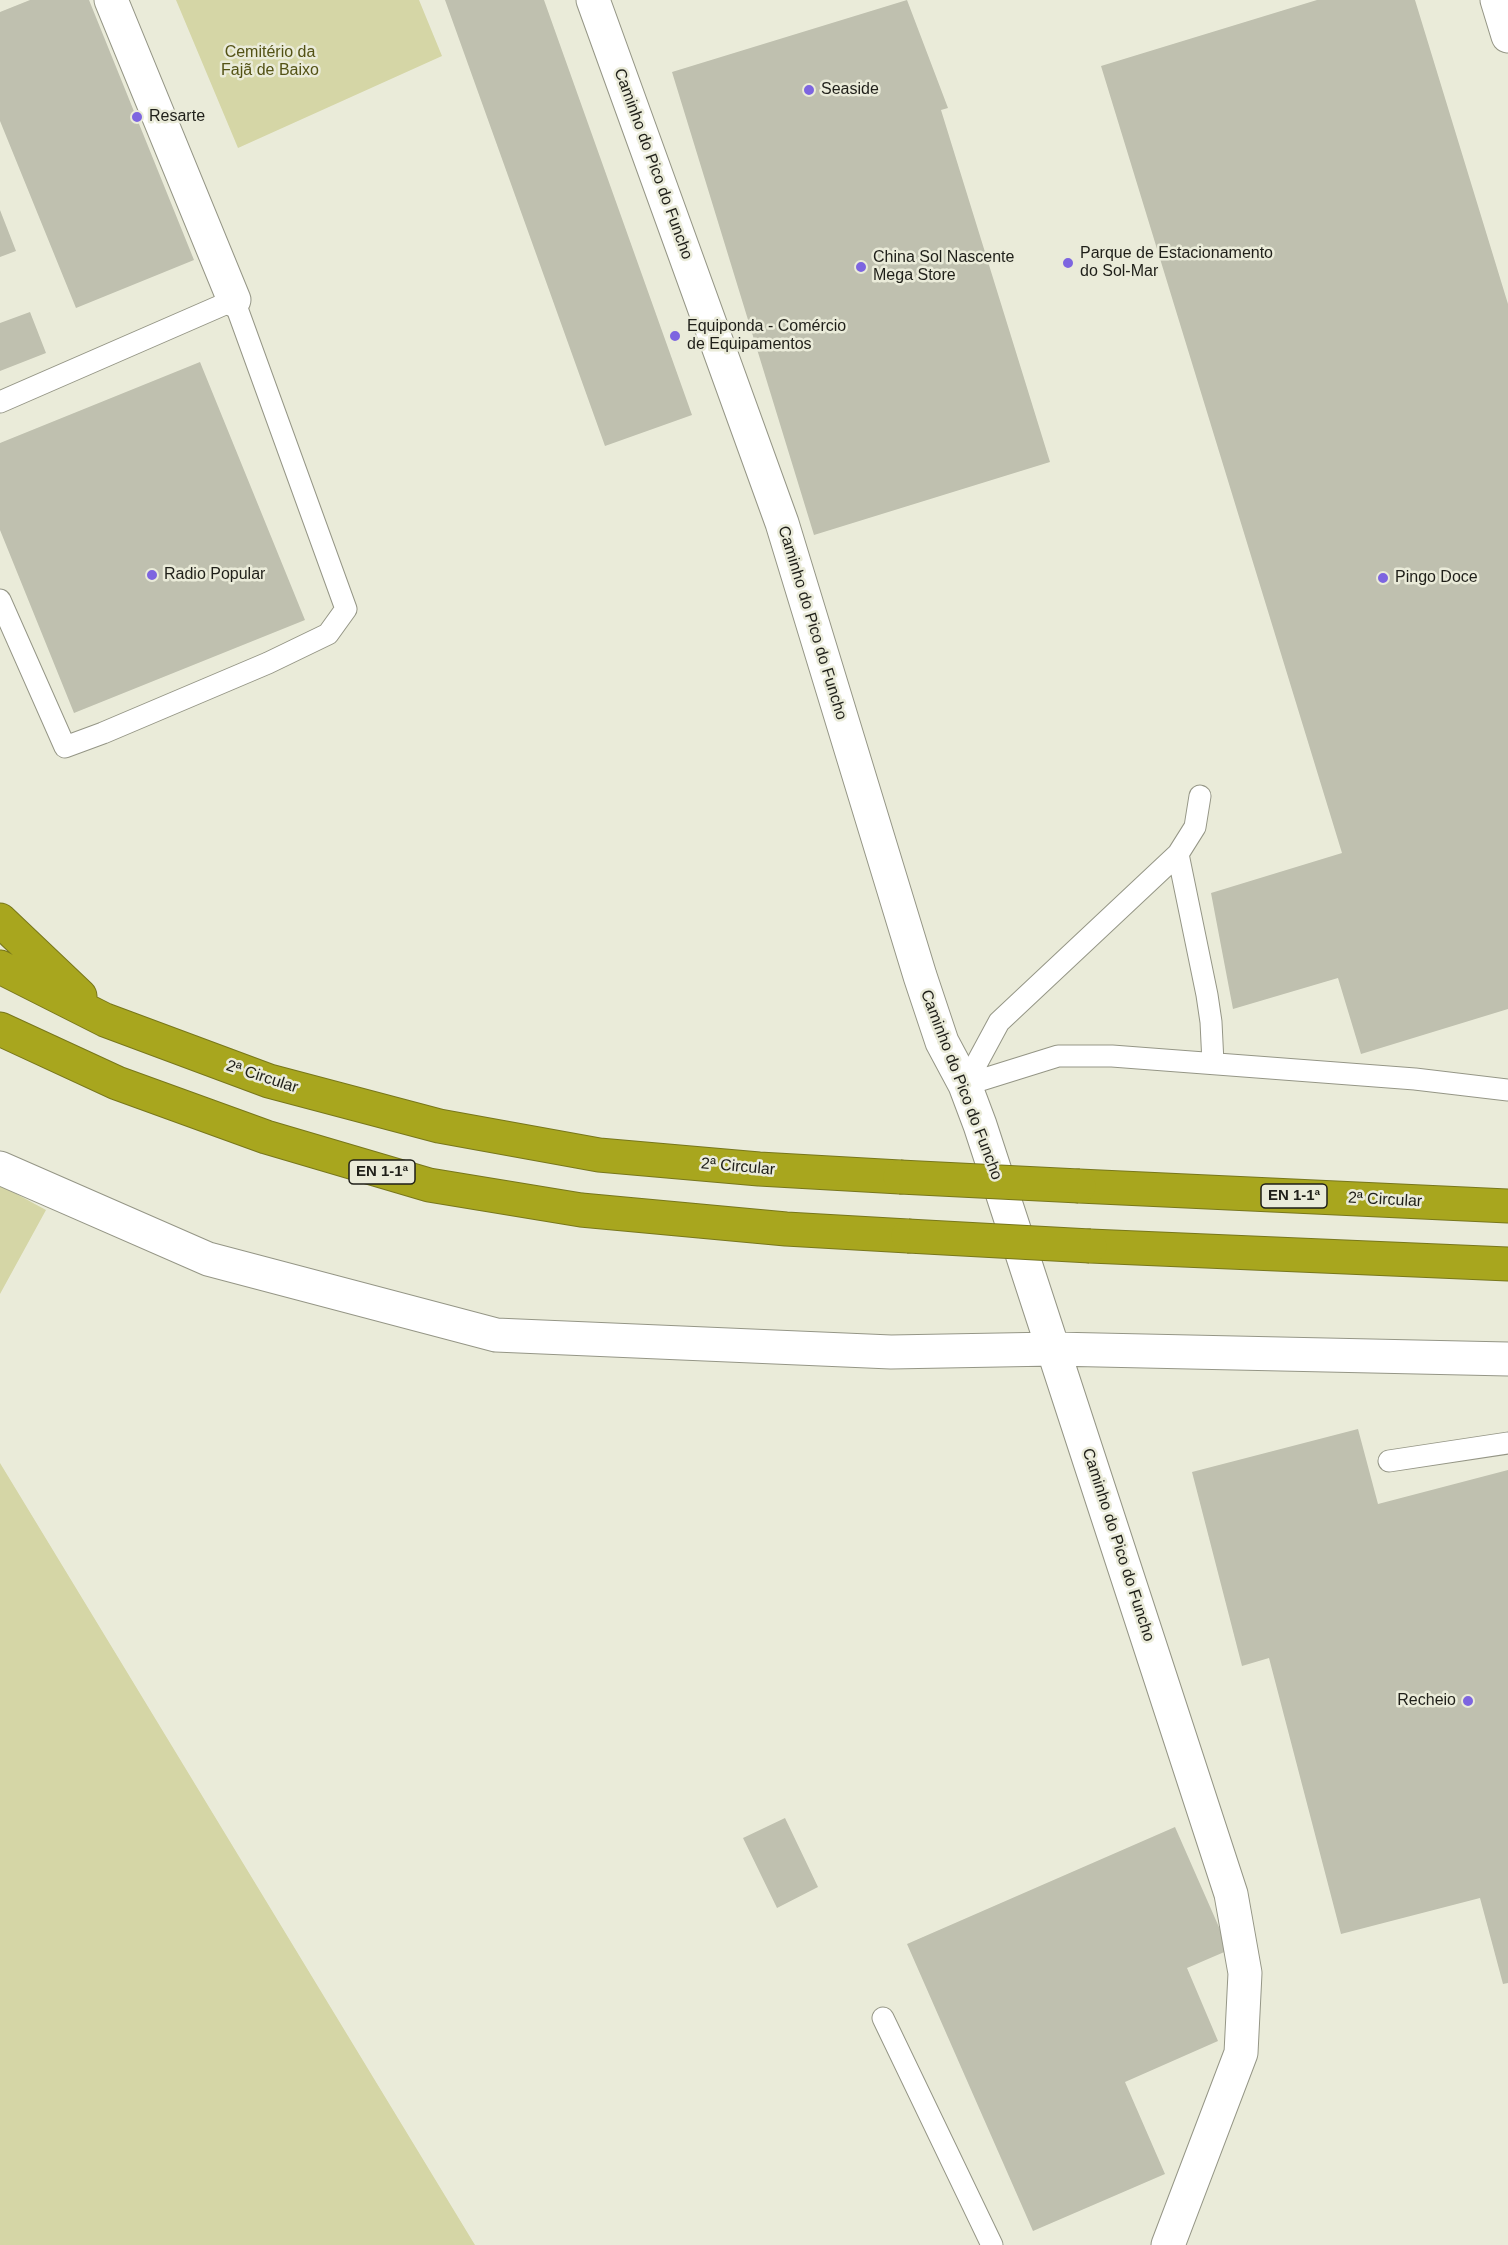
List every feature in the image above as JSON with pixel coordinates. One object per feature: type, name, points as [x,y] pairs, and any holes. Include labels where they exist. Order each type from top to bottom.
[{"type":"highway","points":[[0,920],[105,1020]]},
{"type":"highway","name":"2ª Circular","points":[[0,967],[105,1020],[269,1081],[439,1126],[598,1155],[759,1170],[1508,1206]]},
{"type":"highway","name":"EN 1-1ª","points":[[0,1029],[117,1083],[255,1134],[429,1185],[580,1210],[786,1229],[1090,1246],[1508,1264]]},
{"type":"street","points":[[111,0],[234,300]]},
{"type":"street","name":"Caminho do Pico do Funcho","points":[[593,0],[782,523],[920,976],[942,1042],[965,1085],[980,1125],[1231,1894],[1245,1973],[1242,2053],[1168,2245]]},
{"type":"street","points":[[1497,0],[1508,36]]},
{"type":"street","points":[[0,1168],[207,1259],[496,1335],[891,1353],[1054,1349],[1508,1359]]},
{"type":"lane","points":[[0,402],[234,300],[346,609],[328,634],[268,663],[104,733],[65,747],[0,600]]},
{"type":"lane","points":[[965,1085],[999,1022],[1178,854],[1195,827],[1200,796]]},
{"type":"lane","points":[[1178,854],[1207,995],[1213,1063]]},
{"type":"lane","points":[[965,1085],[1058,1056],[1112,1056],[1415,1079],[1508,1090]]},
{"type":"lane","points":[[1389,1461],[1508,1443]]},
{"type":"lane","points":[[883,2018],[992,2245]]},
{"type":"green space","name":"Cemitério da Fajã de Baixo","points":[[176,0],[419,0],[442,56],[238,148]]},
{"type":"green space","points":[[0,1185],[46,1210],[0,1294]]},
{"type":"green space","points":[[0,1463],[475,2245],[0,2245]]},
{"type":"building","points":[[30,0],[89,0],[194,260],[76,308],[0,121],[0,12]]},
{"type":"building","points":[[445,0],[544,0],[692,415],[605,446]]},
{"type":"building","name":"China Sol Nascente Mega Store","points":[[907,0],[948,108],[941,110],[1050,462],[814,535],[672,72]]},
{"type":"building","name":"Pingo Doce","points":[[1317,0],[1415,0],[1508,304],[1508,1009],[1361,1054],[1338,978],[1233,1009],[1211,893],[1342,853],[1101,66]]},
{"type":"building","points":[[0,210],[16,251],[0,257]]},
{"type":"building","points":[[30,312],[46,353],[0,371],[0,323]]},
{"type":"building","name":"Radio Popular","points":[[200,362],[305,620],[74,713],[0,530],[0,443]]},
{"type":"building","points":[[1358,1429],[1378,1504],[1508,1470],[1508,1983],[1503,1984],[1480,1898],[1341,1934],[1269,1658],[1242,1666],[1192,1472]]},
{"type":"building","points":[[785,1818],[818,1887],[777,1908],[743,1838]]},
{"type":"building","points":[[1175,1827],[1229,1950],[1187,1968],[1218,2041],[1125,2082],[1165,2174],[1033,2231],[907,1944]]},
{"type":"place","name":"Seaside","points":[[809,90]]},
{"type":"place","name":"Resarte","points":[[137,117]]},
{"type":"place","name":"Parque de Estacionamento do Sol-Mar","points":[[1068,263]]},
{"type":"place","name":"China Sol Nascente Mega Store","points":[[861,267]]},
{"type":"place","name":"Equiponda - Comércio de Equipamentos","points":[[675,336]]},
{"type":"place","name":"Radio Popular","points":[[152,575]]},
{"type":"place","name":"Pingo Doce","points":[[1383,578]]},
{"type":"place","name":"Recheio","points":[[1468,1701]]}]
